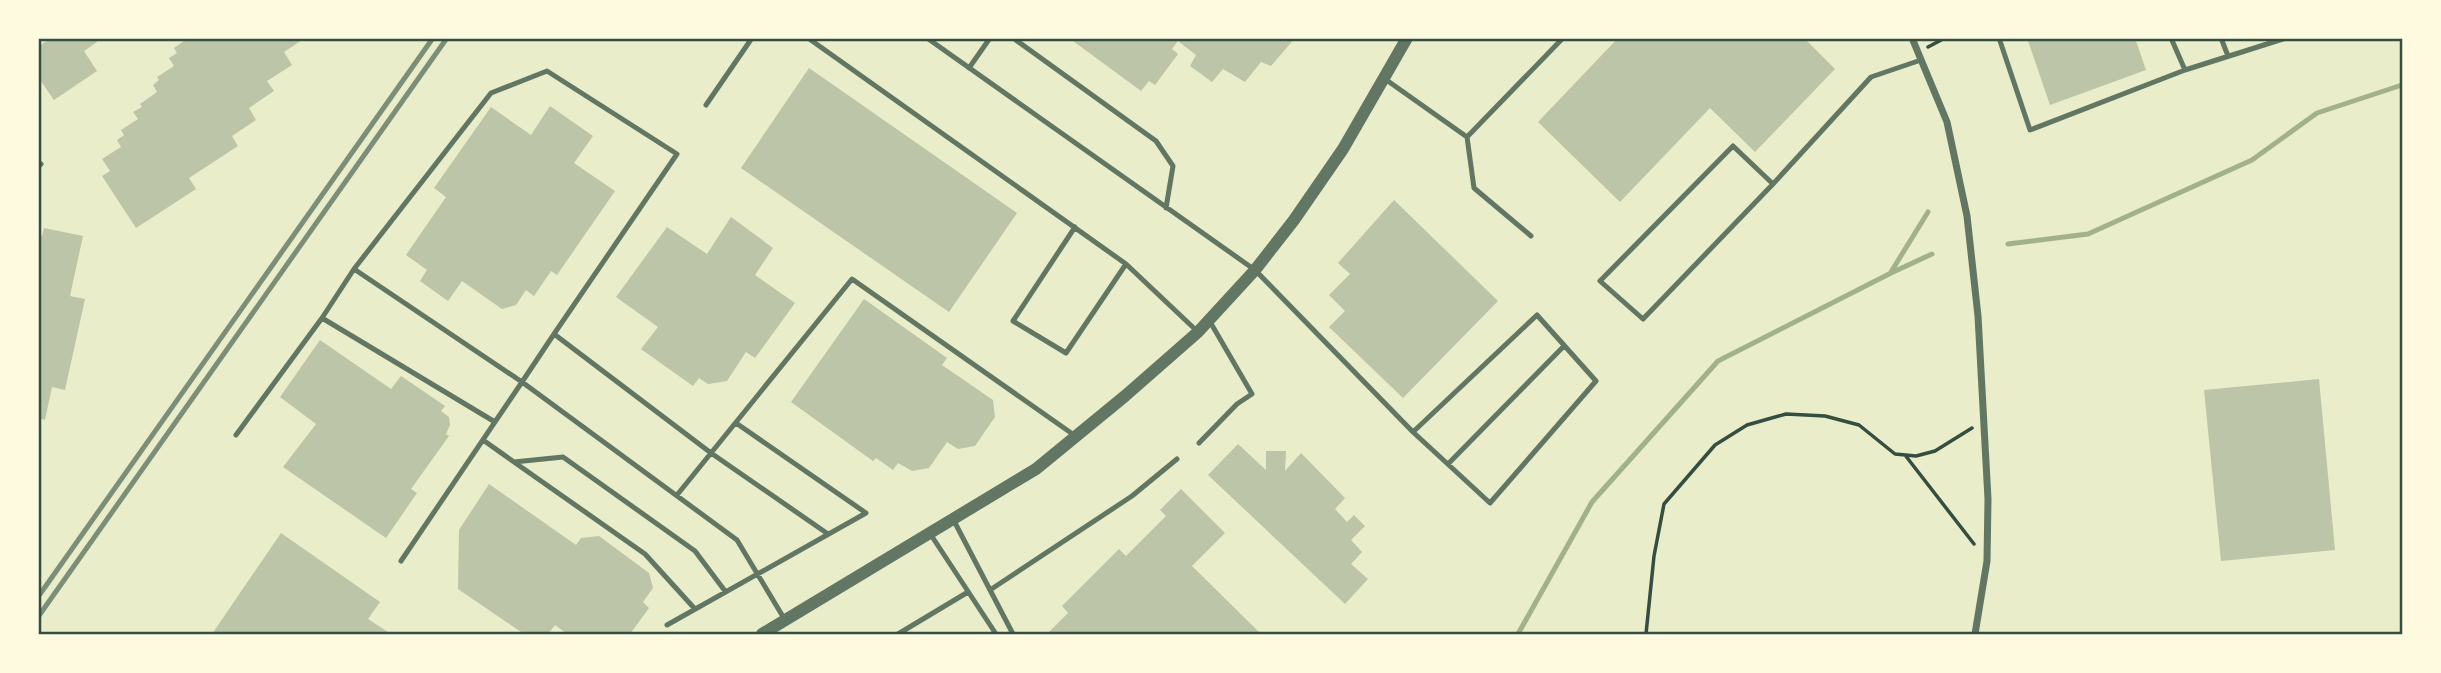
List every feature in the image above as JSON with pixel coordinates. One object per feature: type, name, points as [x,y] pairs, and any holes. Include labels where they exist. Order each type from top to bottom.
[{"type":"street","points":[[762,635],[1035,469],[1198,332],[1255,270],[1294,220],[1343,149],[1408,38]]},
{"type":"street","points":[[1912,38],[1947,122],[1967,216],[1978,316],[1988,499],[1987,561],[1975,635]]},
{"type":"lane","points":[[706,105],[752,38]]},
{"type":"lane","points":[[808,38],[1126,264],[1198,332]]},
{"type":"lane","points":[[927,38],[1255,270],[1413,432],[1490,503],[1596,381],[1537,315],[1413,432]]},
{"type":"lane","points":[[969,68],[990,38]]},
{"type":"lane","points":[[1013,38],[1156,141],[1172,166],[1166,208]]},
{"type":"lane","points":[[1467,137],[1563,38]]},
{"type":"lane","points":[[1999,38],[2030,130],[2185,70],[2286,38]]},
{"type":"lane","points":[[2171,38],[2185,70]]},
{"type":"lane","points":[[2221,38],[2228,57]]},
{"type":"lane","points":[[1773,184],[1733,146],[1600,281],[1643,319],[1773,184],[1871,77],[1919,56]]},
{"type":"lane","points":[[236,435],[322,318],[354,268],[491,93],[547,71],[677,154],[401,561]]},
{"type":"lane","points":[[1385,79],[1467,137],[1474,188],[1531,236]]},
{"type":"lane","points":[[1075,227],[1013,321],[1066,353],[1126,264]]},
{"type":"lane","points":[[354,268],[522,382],[737,540],[785,620]]},
{"type":"lane","points":[[677,495],[852,279],[1075,435]]},
{"type":"lane","points":[[322,318],[495,422]]},
{"type":"lane","points":[[1199,443],[1237,404],[1252,394],[1209,320]]},
{"type":"lane","points":[[554,334],[712,453],[828,534]]},
{"type":"lane","points":[[1448,464],[1564,346]]},
{"type":"lane","points":[[667,625],[866,513],[736,423]]},
{"type":"lane","points":[[483,440],[645,554],[695,609]]},
{"type":"lane","points":[[514,462],[563,457],[695,551],[725,591]]},
{"type":"lane","points":[[990,590],[1132,496],[1177,459]]},
{"type":"lane","points":[[953,519],[1013,635]]},
{"type":"lane","points":[[930,534],[996,635]]},
{"type":"lane","points":[[898,635],[968,592]]},
{"type":"path","points":[[1919,56],[1945,38]]},
{"type":"path","points":[[1646,635],[1654,556],[1664,504],[1715,445],[1747,425],[1786,414],[1825,416],[1859,425],[1895,454],[1916,456],[1935,451],[1982,421]]},
{"type":"path","points":[[1905,455],[1987,561]]},
{"type":"building","points":[[51,38],[95,38],[97,42],[84,51],[97,71],[54,100],[38,77],[38,47]]},
{"type":"building","points":[[188,38],[305,38],[284,52],[292,65],[267,81],[274,91],[249,108],[256,120],[232,136],[238,146],[189,178],[196,189],[136,228],[102,176],[110,171],[102,159],[121,147],[117,140],[124,135],[121,130],[138,119],[133,112],[157,92],[153,85],[159,80],[157,77],[174,66],[169,58],[177,53],[174,48]]},
{"type":"building","points":[[1069,38],[1295,38],[1271,66],[1261,62],[1245,82],[1223,69],[1212,82],[1190,66],[1196,55],[1178,41],[1172,49],[1178,54],[1155,85],[1149,81],[1141,91]]},
{"type":"building","points":[[1618,38],[1804,38],[1835,69],[1755,152],[1710,108],[1620,202],[1538,122]]},
{"type":"building","points":[[2027,38],[2135,38],[2146,70],[2050,105]]},
{"type":"building","points":[[809,68],[1017,213],[949,312],[741,168]]},
{"type":"building","points":[[550,106],[593,136],[574,163],[615,191],[557,275],[551,271],[534,296],[526,290],[516,305],[502,309],[462,281],[448,301],[420,281],[427,270],[406,255],[446,197],[434,188],[491,107],[531,135]]},
{"type":"building","points":[[1394,200],[1498,301],[1403,398],[1329,327],[1345,311],[1329,295],[1350,274],[1338,263]]},
{"type":"building","points":[[731,217],[773,248],[755,275],[795,303],[755,358],[746,352],[727,381],[708,384],[699,378],[693,386],[641,349],[658,327],[616,297],[667,227],[707,254]]},
{"type":"building","points":[[44,228],[83,236],[70,296],[85,299],[65,390],[52,387],[45,420],[38,418],[38,235],[42,236]]},
{"type":"building","points":[[864,299],[947,358],[942,365],[993,400],[995,417],[975,446],[958,449],[947,442],[929,468],[912,471],[898,463],[893,470],[876,458],[873,461],[791,402]]},
{"type":"building","points":[[320,340],[391,389],[401,376],[445,406],[441,411],[449,417],[450,425],[446,434],[449,436],[411,489],[417,493],[386,538],[283,467],[316,424],[280,397]]},
{"type":"building","points":[[2319,379],[2335,550],[2221,561],[2204,390]]},
{"type":"building","points":[[1238,444],[1266,470],[1266,451],[1286,451],[1285,471],[1301,453],[1345,498],[1335,509],[1347,522],[1354,515],[1365,526],[1351,540],[1362,552],[1351,564],[1368,579],[1345,604],[1208,475]]},
{"type":"building","points":[[489,484],[576,545],[581,538],[599,536],[649,573],[653,588],[643,602],[649,608],[630,634],[567,634],[555,625],[548,634],[524,634],[458,589],[459,530]]},
{"type":"building","points":[[1181,489],[1225,533],[1192,566],[1261,634],[1047,634],[1068,613],[1062,606],[1119,549],[1126,556],[1166,516],[1160,510]]},
{"type":"building","points":[[281,533],[380,602],[368,619],[391,634],[212,634]]},
{"type":"waterway","points":[[2008,244],[2088,234],[2252,160],[2317,113],[2402,85]]},
{"type":"waterway","points":[[1891,272],[1928,212]]},
{"type":"waterway","points":[[1518,634],[1592,502],[1718,361],[1932,254]]},
{"type":"railway","points":[[38,597],[433,38]]},
{"type":"railway","points":[[38,617],[447,38]]}]
